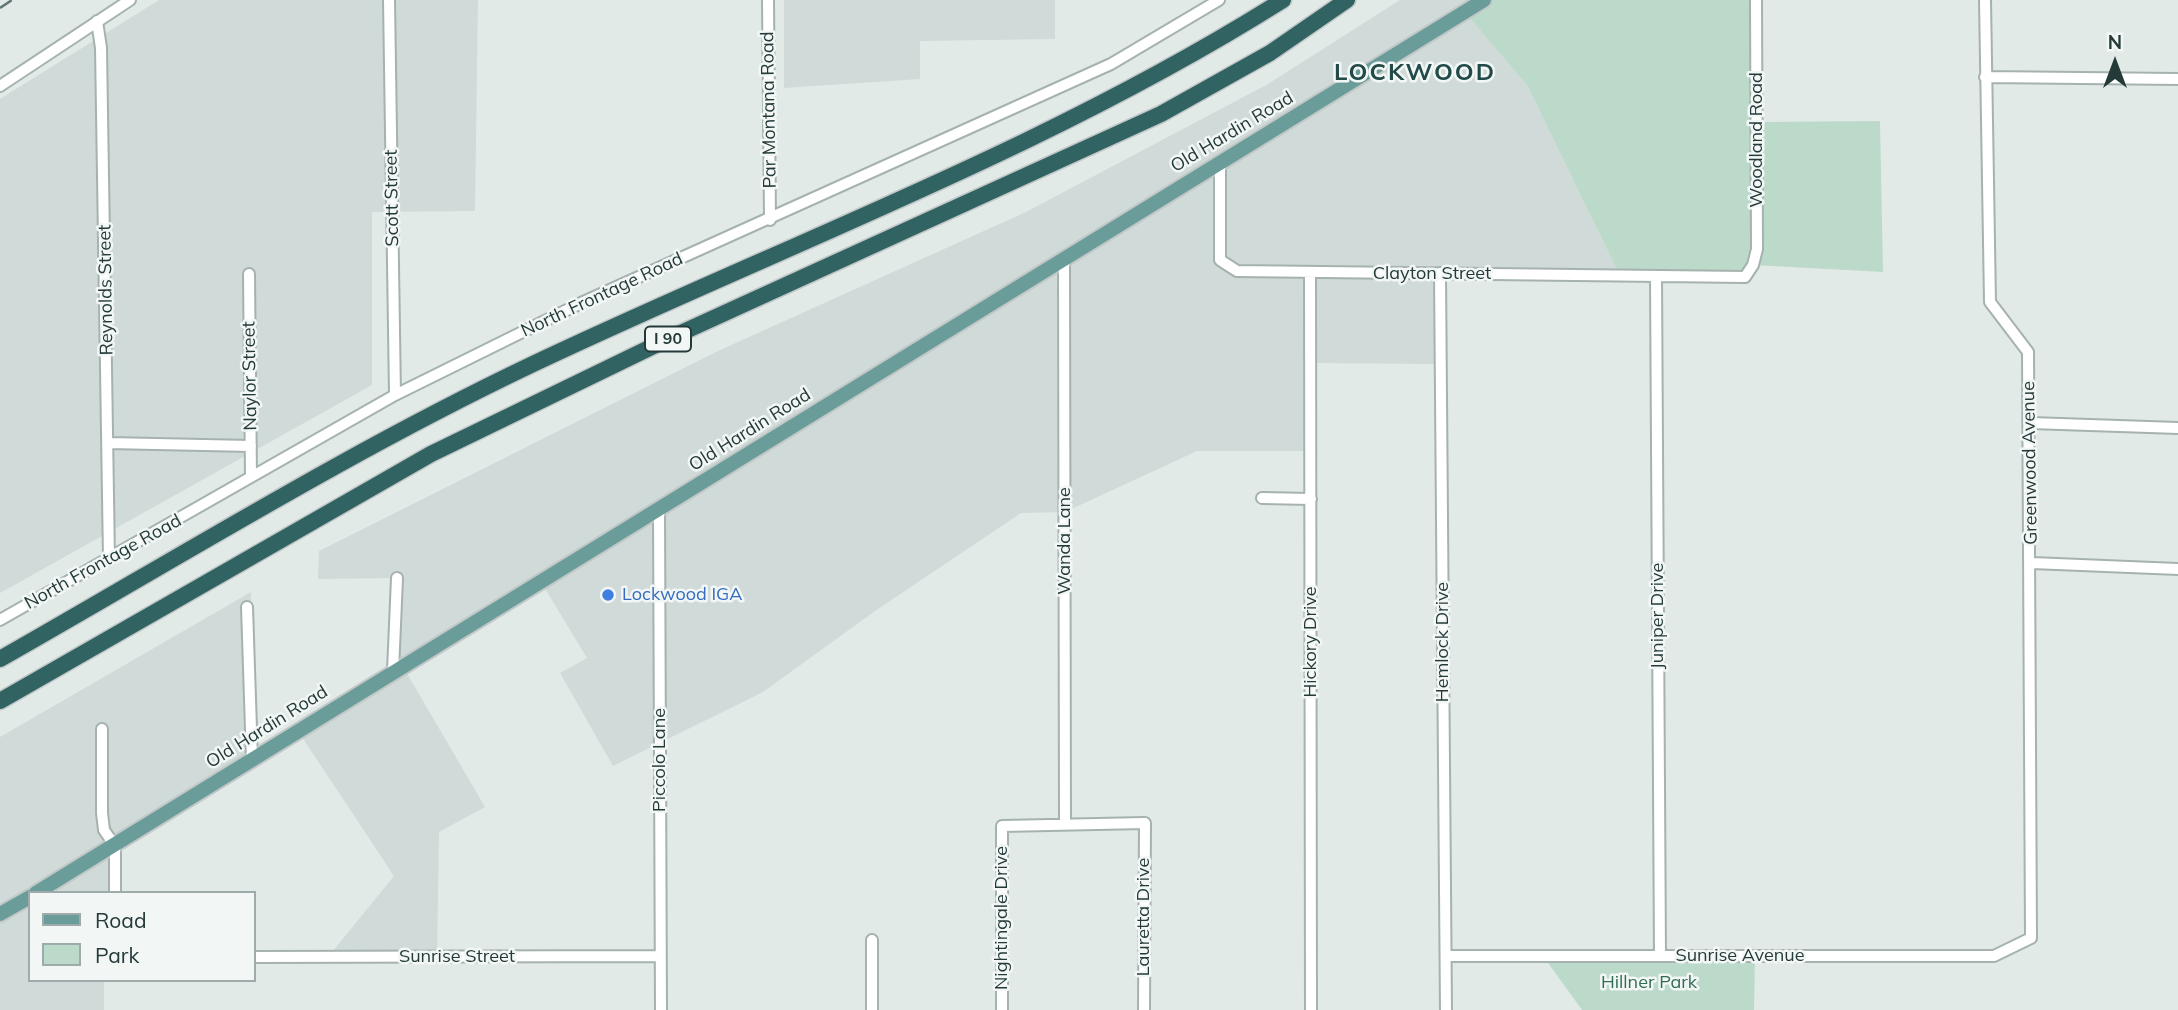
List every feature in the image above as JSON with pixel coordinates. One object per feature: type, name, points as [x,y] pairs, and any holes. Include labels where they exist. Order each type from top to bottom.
[{"type":"highway","name":"I 90","points":[[0,659],[451,406],[533,364],[761,259],[1034,138],[1147,80],[1283,0]]},
{"type":"highway","name":"I 90","points":[[0,701],[430,454],[670,338],[1161,114],[1270,53],[1347,0]]},
{"type":"main road","name":"Old Hardin Road","points":[[39,891],[1485,0]]},
{"type":"main road","points":[[0,914],[28,898]]},
{"type":"street","points":[[0,86],[130,0]]},
{"type":"street","name":"Scott Street","points":[[389,0],[395,395]]},
{"type":"street","name":"Par Montana Road","points":[[768,0],[770,220]]},
{"type":"street","name":"North Frontage Road","points":[[0,620],[395,395],[580,303],[770,220],[1111,64],[1219,0]]},
{"type":"street","name":"Woodland Road","points":[[1745,277],[1753,265],[1757,249],[1756,0]]},
{"type":"street","name":"Greenwood Avenue","points":[[1985,0],[1990,302],[2028,352],[2032,563],[2031,938]]},
{"type":"street","name":"Reynolds Street","points":[[97,21],[101,48],[109,560]]},
{"type":"street","points":[[1985,78],[2178,79]]},
{"type":"street","name":"Clayton Street","points":[[1220,162],[1220,260],[1237,271],[1745,277]]},
{"type":"street","name":"Wanda Lane","points":[[1064,258],[1065,824]]},
{"type":"street","name":"Hickory Drive","points":[[1311,273],[1311,1010]]},
{"type":"street","name":"Hemlock Drive","points":[[1440,273],[1446,1010]]},
{"type":"street","name":"Naylor Street","points":[[249,274],[251,477]]},
{"type":"street","name":"Juniper Drive","points":[[1656,276],[1660,956]]},
{"type":"street","points":[[2031,423],[2178,428]]},
{"type":"street","points":[[108,443],[251,446]]},
{"type":"street","points":[[1262,498],[1311,499]]},
{"type":"street","name":"Piccolo Lane","points":[[659,510],[661,1010]]},
{"type":"street","points":[[2032,563],[2178,569]]},
{"type":"street","points":[[393,671],[397,578]]},
{"type":"street","points":[[247,607],[252,760]]},
{"type":"street","points":[[102,729],[102,813],[104,830],[115,846],[115,891]]},
{"type":"street","name":"Lauretta Drive","points":[[1065,824],[1145,824],[1144,1010]]},
{"type":"street","name":"Nightingale Drive","points":[[1002,1010],[1002,826],[1065,824]]},
{"type":"street","name":"Sunrise Avenue","points":[[1446,957],[1994,957],[2031,938]]},
{"type":"street","points":[[872,940],[872,1010]]},
{"type":"street","name":"Sunrise Street","points":[[256,957],[660,957]]},
{"type":"shaded area","points":[[159,0],[478,0],[475,211],[372,212],[372,385],[0,593],[0,99]]},
{"type":"shaded area","points":[[784,0],[1055,0],[1055,39],[920,41],[920,79],[784,88]]},
{"type":"shaded area","points":[[1400,0],[1484,0],[1466,12],[1527,85],[1620,276],[1440,273],[1441,364],[1311,363],[1311,451],[1197,451],[1065,512],[1021,513],[875,611],[763,692],[613,766],[560,673],[587,658],[541,582],[402,665],[485,807],[439,832],[437,957],[328,957],[394,876],[298,731],[393,670],[397,578],[318,579],[319,551],[718,351],[1026,212],[1268,84]]},
{"type":"shaded area","points":[[251,592],[252,760],[115,846],[115,891],[28,891],[28,982],[104,982],[104,1010],[0,1010],[0,737]]},
{"type":"green space","points":[[1484,0],[1756,0],[1757,122],[1880,121],[1883,272],[1753,265],[1745,277],[1620,276],[1527,85],[1465,12]]},
{"type":"green space","name":"Hillner Park","points":[[1543,956],[1755,956],[1754,1010],[1582,1010]]},
{"type":"railway","points":[[0,8],[12,0]]},
{"type":"place","name":"Lockwood IGA","points":[[608,595]]},
{"type":"district","name":"LOCKWOOD","points":[[1415,73]]}]
